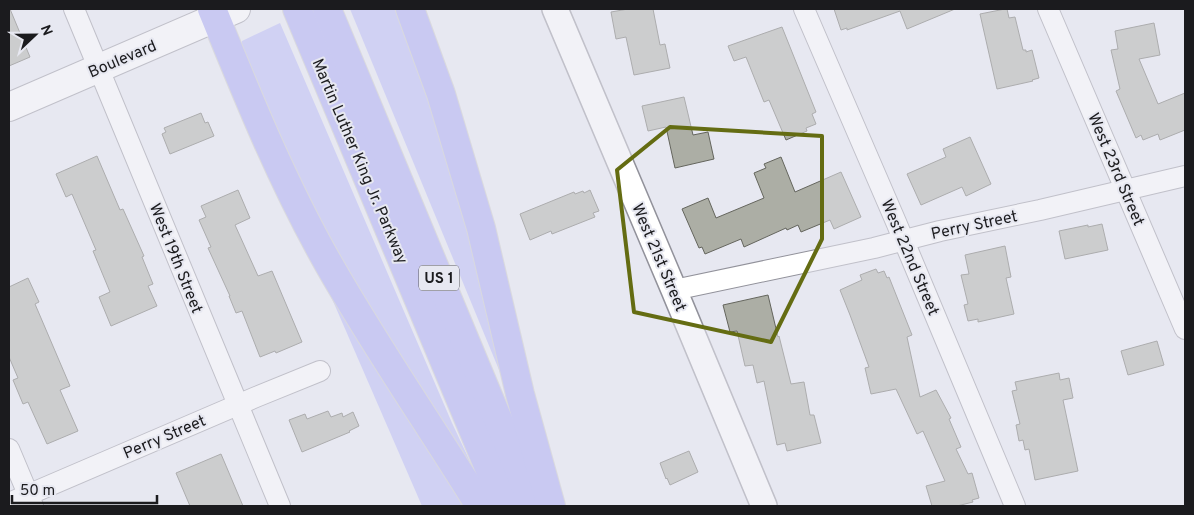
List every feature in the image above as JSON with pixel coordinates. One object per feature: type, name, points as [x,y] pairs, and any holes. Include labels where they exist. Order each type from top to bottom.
[{"type":"highway","name":"Martin Luther King Jr. Parkway","points":[[297,9],[505,506]]},
{"type":"highway","name":"Martin Luther King Jr. Parkway","points":[[327,9],[534,506]]},
{"type":"highway","points":[[410,9],[442,94],[481,228],[520,394],[551,506]]},
{"type":"highway","points":[[221,12],[268,145],[299,210],[381,351],[480,506]]},
{"type":"main road","name":"Boulevard","points":[[9,107],[221,12]]},
{"type":"street","name":"West 19th Street","points":[[74,9],[280,506]]},
{"type":"street","name":"West 21st Street","points":[[555,9],[764,506]]},
{"type":"street","name":"West 22nd Street","points":[[804,9],[1016,506]]},
{"type":"street","name":"West 23rd Street","points":[[1048,9],[1185,329]]},
{"type":"street","name":"Perry Street","points":[[674,290],[864,250],[1185,176]]},
{"type":"street","name":"Perry Street","points":[[9,503],[30,500],[238,405],[320,370]]},
{"type":"street","points":[[9,449],[30,500]]},
{"type":"highlighted area","points":[[670,127],[822,136],[822,239],[771,342],[634,312],[617,170]]},
{"type":"shaded area","points":[[350,9],[395,9],[416,57],[434,102],[516,411]]},
{"type":"shaded area","points":[[280,23],[452,423],[491,506],[381,332],[286,159],[242,49],[242,41]]},
{"type":"shaded area","points":[[326,285],[468,506],[422,506]]},
{"type":"building","points":[[9,9],[30,57],[9,66]]},
{"type":"building","points":[[628,9],[653,9],[660,45],[665,44],[670,68],[634,75],[626,37],[616,39],[611,12]]},
{"type":"building","points":[[834,9],[955,9],[907,29],[900,11],[847,30],[847,28],[841,30]]},
{"type":"building","points":[[1007,9],[1009,18],[1015,17],[1023,50],[1026,50],[1026,52],[1032,50],[1039,78],[997,89],[980,14]]},
{"type":"building","points":[[1154,23],[1160,55],[1139,59],[1158,104],[1185,93],[1185,130],[1160,140],[1158,134],[1143,140],[1141,135],[1136,138],[1116,91],[1120,89],[1111,50],[1118,49],[1115,31]]},
{"type":"building","points":[[782,27],[816,112],[812,114],[816,124],[806,128],[807,131],[786,140],[769,100],[764,102],[746,57],[734,61],[728,46]]},
{"type":"building","points":[[684,97],[693,135],[708,132],[714,159],[675,168],[666,127],[648,131],[642,106]]},
{"type":"building","points":[[201,113],[205,123],[208,122],[214,136],[170,154],[162,134],[166,132],[164,128]]},
{"type":"building","points":[[970,137],[991,184],[966,196],[962,187],[921,205],[907,174],[946,157],[943,149]]},
{"type":"building","points":[[97,156],[120,210],[123,209],[144,256],[142,257],[153,284],[148,286],[157,306],[111,326],[99,297],[110,292],[93,251],[96,250],[72,194],[66,197],[56,174]]},
{"type":"building","points":[[781,157],[795,192],[841,172],[861,217],[834,229],[830,220],[801,232],[798,225],[787,230],[786,228],[744,247],[741,239],[705,254],[702,247],[699,248],[682,209],[708,198],[716,218],[764,198],[754,173],[766,168],[764,164]]},
{"type":"building","points":[[238,190],[250,218],[235,225],[258,276],[272,271],[302,342],[276,353],[275,351],[260,357],[242,311],[236,313],[208,248],[211,247],[199,220],[206,217],[201,206]]},
{"type":"building","points":[[590,190],[599,211],[593,213],[595,217],[552,234],[551,231],[530,240],[520,214],[574,192],[575,194],[583,191],[584,193]]},
{"type":"building","points":[[1102,224],[1108,250],[1065,259],[1059,231]]},
{"type":"building","points":[[1005,246],[1011,277],[1006,278],[1014,314],[978,322],[978,319],[968,321],[964,305],[968,304],[961,275],[969,274],[965,255]]},
{"type":"building","points":[[876,269],[878,273],[884,271],[887,278],[889,277],[912,335],[907,337],[920,397],[936,390],[951,418],[949,419],[961,447],[956,449],[968,474],[972,473],[979,498],[972,500],[973,502],[957,506],[932,506],[926,486],[945,481],[923,431],[917,434],[896,389],[871,394],[865,368],[869,367],[840,290],[862,280],[860,275]]},
{"type":"building","points":[[28,278],[39,302],[35,304],[70,386],[60,390],[78,431],[47,444],[28,402],[23,404],[13,380],[18,378],[9,357],[9,287]]},
{"type":"building","points":[[768,295],[791,384],[804,382],[810,415],[814,415],[821,443],[787,451],[785,443],[777,445],[764,381],[757,383],[753,365],[745,366],[737,331],[730,332],[723,305]]},
{"type":"building","points":[[1157,341],[1164,365],[1128,375],[1121,351]]},
{"type":"building","points":[[1059,373],[1060,380],[1069,378],[1073,398],[1063,400],[1078,471],[1035,480],[1029,449],[1025,450],[1023,440],[1019,441],[1016,425],[1020,424],[1012,391],[1017,390],[1015,382]]},
{"type":"building","points":[[328,411],[331,417],[342,413],[343,417],[353,412],[359,426],[350,432],[302,452],[289,420],[305,414],[307,419]]},
{"type":"building","points":[[689,451],[698,472],[670,485],[660,463]]},
{"type":"building","points":[[221,454],[243,506],[190,506],[176,473]]}]
